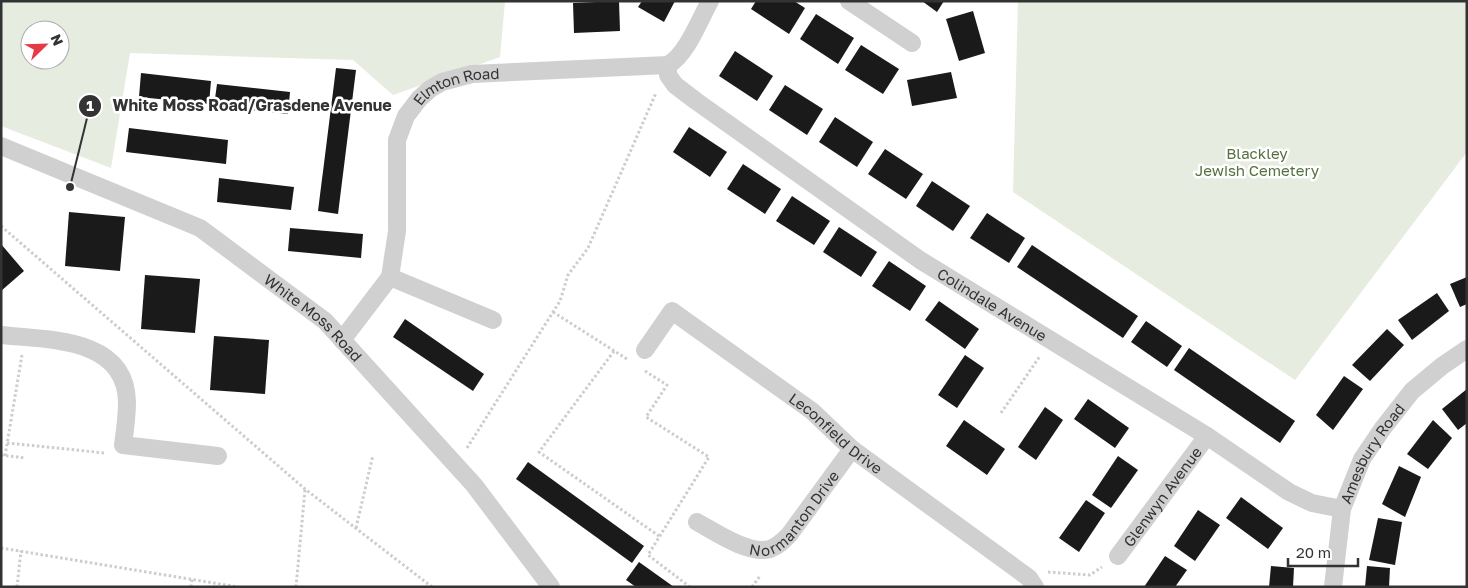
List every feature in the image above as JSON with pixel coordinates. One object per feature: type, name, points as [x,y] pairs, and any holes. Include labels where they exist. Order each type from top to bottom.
[{"type":"street","points":[[670,73],[710,1]]},
{"type":"street","points":[[849,1],[912,44]]},
{"type":"street","name":"Elmton Road","points":[[342,340],[390,277],[397,231],[397,140],[406,116],[419,99],[430,89],[442,82],[472,74],[670,73]]},
{"type":"street","name":"Colindale Avenue","points":[[670,73],[696,101],[920,260],[1207,436],[1289,492],[1312,503],[1342,509]]},
{"type":"street","name":"White Moss Road","points":[[1,146],[200,228],[325,321],[474,485],[551,587]]},
{"type":"street","points":[[390,277],[493,320]]},
{"type":"street","name":"Leconfield Drive","points":[[645,350],[672,311],[812,411],[852,450],[1032,582]]},
{"type":"street","points":[[1,335],[67,342],[93,349],[110,360],[122,379],[127,401],[123,445],[218,456]]},
{"type":"street","name":"Amesbury Road","points":[[1333,587],[1342,509],[1362,459],[1412,391],[1442,366],[1467,349]]},
{"type":"street","name":"Glenwyn Avenue","points":[[1118,556],[1207,436]]},
{"type":"street","name":"Normanton Drive","points":[[697,522],[740,545],[753,549],[766,550],[772,548],[780,544],[789,535],[852,450]]},
{"type":"path","points":[[456,466],[560,301],[568,275],[588,248],[655,93],[670,73]]},
{"type":"path","points":[[1,226],[305,489],[432,587]]},
{"type":"path","points":[[553,312],[629,361]]},
{"type":"path","points":[[24,338],[7,443],[3,456],[25,458]]},
{"type":"path","points":[[1001,413],[1051,340]]},
{"type":"path","points":[[614,351],[539,452],[659,536]]},
{"type":"path","points":[[644,370],[667,385],[646,418],[709,457],[648,555],[690,587]]},
{"type":"path","points":[[7,443],[106,454],[123,445]]},
{"type":"path","points":[[356,528],[373,455]]},
{"type":"path","points":[[296,587],[305,489]]},
{"type":"path","points":[[1,548],[192,579],[216,585],[238,587]]},
{"type":"path","points":[[17,587],[21,551]]},
{"type":"path","points":[[1032,582],[1048,572],[1090,574],[1118,556]]},
{"type":"path","points":[[752,587],[760,576]]},
{"type":"path","points":[[191,587],[192,579]]},
{"type":"green space","points":[[1,1],[505,1],[500,57],[393,95],[353,60],[130,53],[111,168],[1,126]]},
{"type":"green space","name":"Blackley Jewish Cemetery","points":[[1018,1],[1467,1],[1467,152],[1295,380],[1013,192]]},
{"type":"building","points":[[619,1],[620,31],[574,33],[573,3]]},
{"type":"building","points":[[642,1],[675,1],[664,22],[638,7]]},
{"type":"building","points":[[756,1],[794,1],[805,8],[789,34],[751,9]]},
{"type":"building","points":[[922,1],[944,1],[937,12]]},
{"type":"building","points":[[973,11],[985,53],[959,61],[946,19]]},
{"type":"building","points":[[816,14],[854,38],[838,64],[800,39]]},
{"type":"building","points":[[861,45],[899,69],[883,94],[845,70]]},
{"type":"building","points":[[735,51],[773,76],[757,101],[719,76]]},
{"type":"building","points":[[336,68],[356,70],[338,214],[318,211]]},
{"type":"building","points":[[951,72],[957,98],[912,106],[907,80]]},
{"type":"building","points":[[141,73],[211,81],[209,104],[139,97]]},
{"type":"building","points":[[217,84],[290,92],[288,114],[214,106]]},
{"type":"building","points":[[785,85],[823,109],[807,135],[769,110]]},
{"type":"building","points":[[835,117],[873,142],[857,167],[819,142]]},
{"type":"building","points":[[689,127],[727,152],[710,177],[673,152]]},
{"type":"building","points":[[129,128],[228,140],[226,164],[126,152]]},
{"type":"building","points":[[885,149],[923,174],[906,199],[868,174]]},
{"type":"building","points":[[743,164],[781,189],[765,214],[727,189]]},
{"type":"building","points":[[219,178],[294,187],[291,210],[217,202]]},
{"type":"building","points":[[932,181],[970,206],[953,231],[916,206]]},
{"type":"building","points":[[792,196],[830,221],[814,245],[776,221]]},
{"type":"building","points":[[69,212],[125,217],[120,271],[65,266]]},
{"type":"building","points":[[987,213],[1025,238],[1009,263],[970,238]]},
{"type":"building","points":[[839,227],[877,252],[861,277],[823,252]]},
{"type":"building","points":[[290,228],[363,234],[361,258],[288,251]]},
{"type":"building","points":[[1,244],[24,271],[1,291]]},
{"type":"building","points":[[1032,245],[1138,316],[1123,338],[1017,267]]},
{"type":"building","points":[[889,261],[926,286],[910,311],[872,286]]},
{"type":"building","points":[[145,275],[200,279],[195,333],[141,329]]},
{"type":"building","points":[[1467,277],[1467,304],[1460,307],[1450,284]]},
{"type":"building","points":[[1437,293],[1449,311],[1412,340],[1398,320]]},
{"type":"building","points":[[939,301],[979,329],[965,349],[925,320]]},
{"type":"building","points":[[405,319],[484,374],[473,391],[393,337]]},
{"type":"building","points":[[1146,321],[1182,346],[1167,367],[1131,342]]},
{"type":"building","points":[[1387,329],[1404,345],[1370,381],[1352,365]]},
{"type":"building","points":[[214,336],[269,340],[265,394],[210,390]]},
{"type":"building","points":[[1189,348],[1295,421],[1280,443],[1174,370]]},
{"type":"building","points":[[965,355],[984,368],[957,408],[938,395]]},
{"type":"building","points":[[1344,376],[1363,389],[1333,430],[1316,415]]},
{"type":"building","points":[[1467,389],[1467,423],[1458,430],[1442,409]]},
{"type":"building","points":[[1088,399],[1129,428],[1115,448],[1074,419]]},
{"type":"building","points":[[1045,407],[1063,420],[1036,460],[1018,447]]},
{"type":"building","points":[[964,420],[1005,449],[987,475],[946,446]]},
{"type":"building","points":[[1433,420],[1452,438],[1428,469],[1407,454]]},
{"type":"building","points":[[1118,456],[1138,470],[1111,508],[1092,495]]},
{"type":"building","points":[[528,462],[644,546],[632,563],[516,479]]},
{"type":"building","points":[[1399,466],[1421,477],[1405,517],[1382,504]]},
{"type":"building","points":[[1241,497],[1283,528],[1268,549],[1226,518]]},
{"type":"building","points":[[1086,500],[1105,513],[1079,552],[1059,538]]},
{"type":"building","points":[[1198,510],[1220,525],[1195,561],[1174,546]]},
{"type":"building","points":[[1378,518],[1402,522],[1395,565],[1369,560]]},
{"type":"building","points":[[1165,556],[1187,570],[1175,587],[1144,587]]},
{"type":"building","points":[[639,562],[674,587],[636,587],[626,580]]},
{"type":"building","points":[[1271,566],[1294,568],[1293,587],[1269,587]]},
{"type":"building","points":[[1367,566],[1390,568],[1389,587],[1365,587]]},
{"type":"place","name":"White Moss Road/Grasdene Avenue","points":[[70,187]]}]
